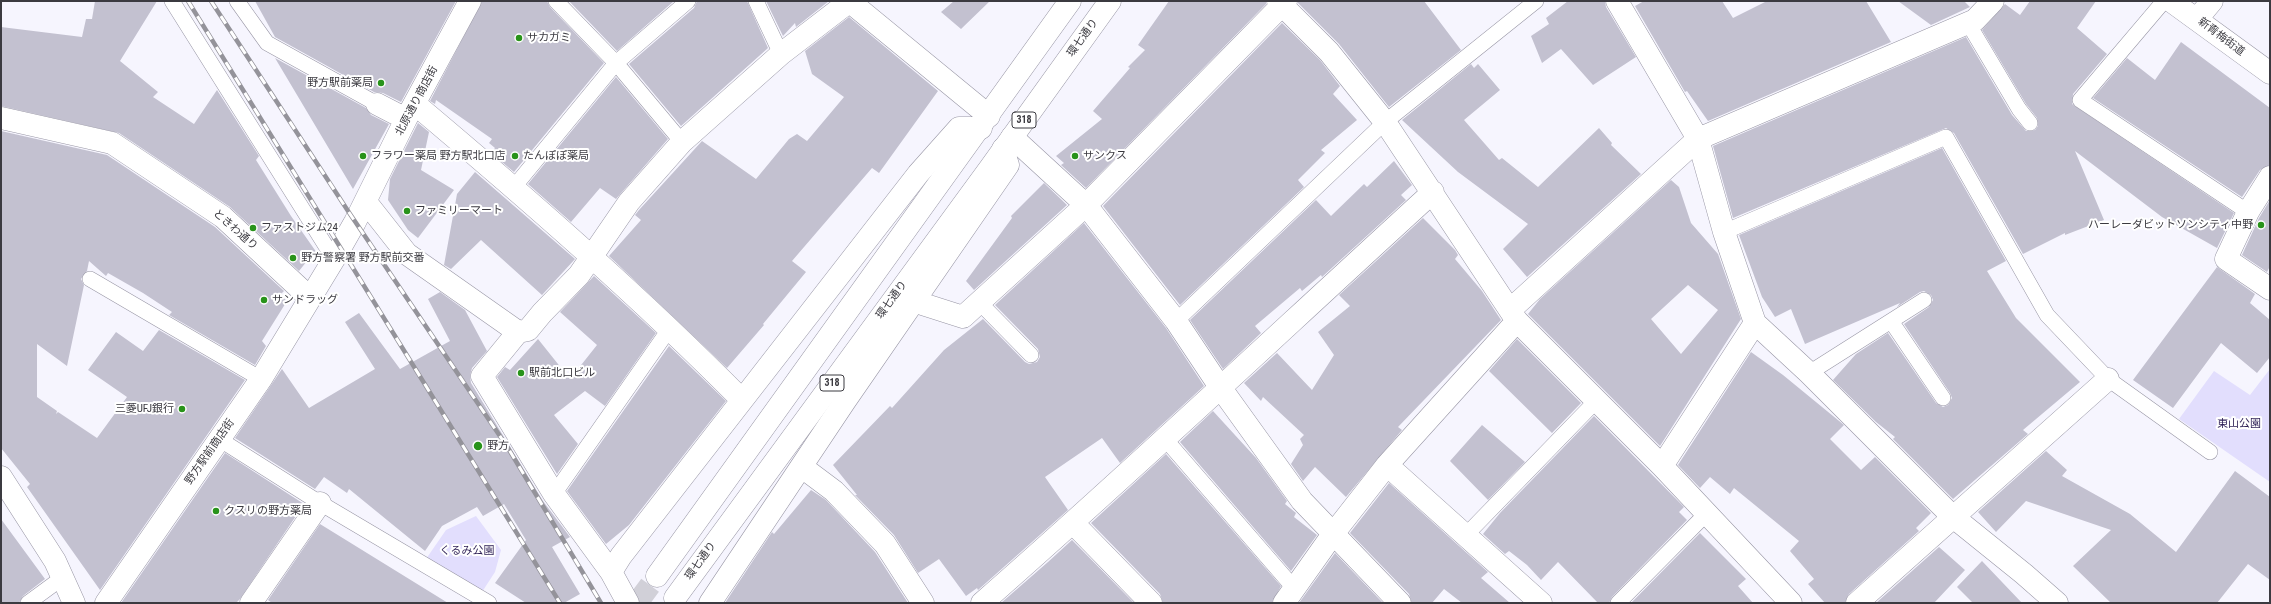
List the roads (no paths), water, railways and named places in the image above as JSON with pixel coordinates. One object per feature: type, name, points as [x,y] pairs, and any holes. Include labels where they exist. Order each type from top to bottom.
[{"type":"street","name":"北原通り商店街","points":[[334,259],[366,202],[411,111],[470,1]]},
{"type":"street","points":[[628,603],[611,572],[554,494],[482,376],[518,332],[528,330],[542,312],[579,275],[629,202],[682,142],[781,54],[850,1],[985,122]]},
{"type":"street","points":[[1032,54],[1060,1]]},
{"type":"street","name":"318","points":[[657,576],[985,122],[1070,1]]},
{"type":"street","name":"環七通り","points":[[675,598],[1110,1]]},
{"type":"street","points":[[1058,72],[1124,1]]},
{"type":"street","points":[[1617,1],[1698,139],[1724,232],[1755,323],[1809,373],[1952,516],[2024,574],[2057,603]]},
{"type":"street","points":[[1289,596],[1333,534],[1388,465],[1514,315],[1698,139],[1975,20],[1993,1]]},
{"type":"street","name":"新青梅街道","points":[[2171,1],[2270,74]]},
{"type":"street","points":[[2197,19],[2212,1]]},
{"type":"street","points":[[914,301],[963,317],[1086,205],[1282,2],[1329,52],[1385,122],[1514,315],[1707,512],[1791,603]]},
{"type":"street","points":[[377,104],[411,111],[514,187],[670,328],[742,400]]},
{"type":"street","name":"ときわ通り","points":[[1,118],[112,143],[223,217],[310,298]]},
{"type":"street","points":[[611,572],[620,556],[918,174],[959,128],[985,122]]},
{"type":"street","points":[[1008,143],[1086,205],[1176,321],[1220,387],[1302,501],[1400,603]]},
{"type":"street","points":[[710,603],[914,301],[1008,165],[1008,143]]},
{"type":"street","points":[[2270,177],[2248,212],[2226,259],[2270,289]]},
{"type":"street","points":[[982,603],[1166,440],[1220,387],[1433,192]]},
{"type":"street","points":[[366,202],[407,254],[518,332]]},
{"type":"street","name":"野方駅前商店街","points":[[106,603],[261,379],[334,259]]},
{"type":"street","points":[[1662,466],[1755,323]]},
{"type":"street","points":[[1856,603],[1952,516],[2108,379]]},
{"type":"street","points":[[1388,465],[1541,603]]},
{"type":"street","points":[[802,466],[834,491],[885,544],[923,603]]},
{"type":"street","points":[[3,483],[55,561],[74,603]]},
{"type":"street","points":[[251,603],[320,503]]},
{"type":"street","points":[[1073,523],[1151,603]]},
{"type":"lane","points":[[172,1],[334,259]]},
{"type":"lane","points":[[237,1],[267,43],[377,104]]},
{"type":"lane","points":[[556,1],[616,63],[682,142]]},
{"type":"lane","points":[[514,187],[616,63],[688,1]]},
{"type":"lane","points":[[756,1],[781,54]]},
{"type":"lane","points":[[1176,321],[1385,122],[1536,1]]},
{"type":"lane","points":[[2164,1],[2080,100],[2248,212]]},
{"type":"lane","points":[[1968,23],[2019,109],[2030,123]]},
{"type":"lane","points":[[1724,232],[1946,137],[2047,315],[2108,379],[2210,452]]},
{"type":"lane","points":[[90,278],[261,379]]},
{"type":"lane","points":[[1809,373],[1924,300]]},
{"type":"lane","points":[[979,302],[1032,355]]},
{"type":"lane","points":[[1891,321],[1943,398]]},
{"type":"lane","points":[[554,494],[670,328]]},
{"type":"lane","points":[[1466,535],[1597,400]]},
{"type":"lane","points":[[219,439],[480,601]]},
{"type":"lane","points":[[1166,440],[1289,596]]},
{"type":"lane","points":[[1618,603],[1707,512]]},
{"type":"lane","points":[[28,603],[62,578]]},
{"type":"tunnel","points":[[637,603],[657,576]]},
{"type":"railway","points":[[188,1],[560,603]]},
{"type":"railway","points":[[211,1],[350,214],[508,448],[601,603]]},
{"type":"place","name":"サカガミ","points":[[519,38]]},
{"type":"place","name":"野方駅前薬局","points":[[381,83]]},
{"type":"place","name":"フラワー薬局 野方駅北口店","points":[[363,156]]},
{"type":"place","name":"たんぽぽ薬局","points":[[515,156]]},
{"type":"place","name":"サンクス","points":[[1075,156]]},
{"type":"place","name":"ファミリーマート","points":[[407,211]]},
{"type":"place","name":"ハーレーダビットソンシティ中野","points":[[2261,225]]},
{"type":"place","name":"ファストジム24","points":[[253,228]]},
{"type":"place","name":"野方警察署 野方駅前交番","points":[[293,258]]},
{"type":"place","name":"サンドラッグ","points":[[264,300]]},
{"type":"place","name":"駅前北口ビル","points":[[521,373]]},
{"type":"place","name":"三菱UFJ銀行","points":[[182,409]]},
{"type":"place","name":"野方","points":[[478,446]]},
{"type":"place","name":"クスリの野方薬局","points":[[216,511]]},
{"type":"park label","name":"東山公園","points":[[2239,424]]},
{"type":"park label","name":"くるみ公園","points":[[467,551]]}]
